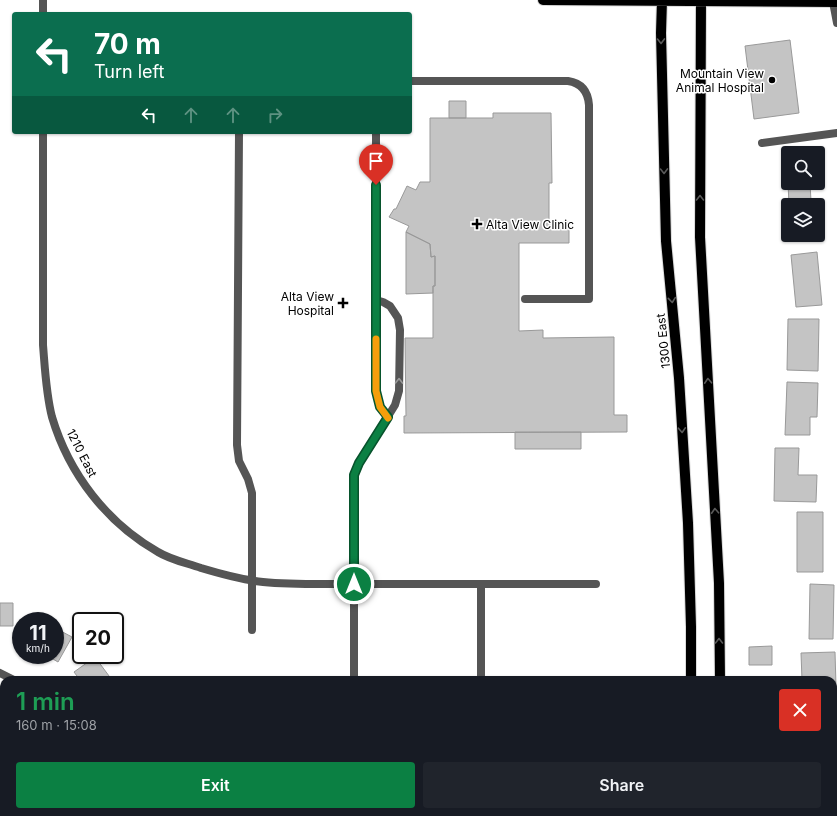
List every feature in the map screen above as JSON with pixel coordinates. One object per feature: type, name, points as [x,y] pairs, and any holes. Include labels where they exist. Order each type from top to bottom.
[{"type":"main road","points":[[543,0],[835,2]]},
{"type":"main road","name":"1300 East","points":[[662,1],[661,33],[666,241],[680,393],[688,530],[692,676]]},
{"type":"main road","points":[[701,1],[700,237],[719,583],[720,676]]},
{"type":"street","points":[[43,0],[43,12]]},
{"type":"street","points":[[835,2],[837,23]]},
{"type":"street","points":[[412,81],[568,81],[579,84],[587,93],[589,104],[590,299],[525,299]]},
{"type":"street","points":[[762,143],[837,133]]},
{"type":"street","name":"1210 East","points":[[43,134],[43,345],[52,416],[59,437],[79,477],[90,493],[113,520],[159,553],[220,574],[252,581],[276,583],[354,584],[596,584]]},
{"type":"street","points":[[239,134],[237,444],[239,461],[248,479],[252,493],[252,630]]},
{"type":"street","points":[[376,134],[376,391],[380,407],[388,417]]},
{"type":"street","points":[[354,676],[354,475],[359,463],[395,405],[399,391],[400,324],[395,312],[390,306],[376,300]]},
{"type":"street","points":[[481,584],[481,676]]},
{"type":"building","name":"Mountain View Animal Hospital","points":[[790,40],[799,113],[754,119],[745,46]]},
{"type":"building","points":[[449,101],[466,101],[466,118],[449,118]]},
{"type":"building","points":[[493,113],[551,113],[552,183],[549,183],[549,222],[569,222],[569,243],[519,243],[519,331],[543,330],[543,338],[614,337],[614,415],[627,415],[627,432],[404,433],[404,416],[406,416],[405,338],[433,338],[433,286],[435,286],[435,256],[431,257],[430,244],[406,232],[409,226],[389,217],[394,209],[396,209],[407,186],[416,190],[420,182],[430,182],[430,118],[493,118]]},
{"type":"building","points":[[788,190],[810,190],[811,198],[789,198]]},
{"type":"building","points":[[406,232],[430,244],[431,257],[435,256],[435,286],[433,286],[433,293],[406,294]]},
{"type":"building","points":[[817,252],[822,305],[796,307],[791,255]]},
{"type":"building","points":[[788,319],[819,319],[818,371],[787,370]]},
{"type":"building","points":[[787,382],[818,383],[817,417],[810,417],[810,435],[785,435]]},
{"type":"building","points":[[515,432],[581,432],[581,449],[515,449]]},
{"type":"building","points":[[775,448],[799,448],[798,475],[817,475],[816,502],[774,501]]},
{"type":"building","points":[[797,512],[823,512],[823,572],[797,572]]},
{"type":"building","points":[[810,584],[834,585],[833,639],[809,639]]},
{"type":"building","points":[[0,603],[13,603],[12,626],[0,626]]},
{"type":"building","points":[[64,633],[72,637],[64,651]]},
{"type":"building","points":[[772,646],[772,665],[749,665],[749,647]]},
{"type":"building","points":[[835,652],[836,676],[802,676],[801,653]]},
{"type":"building","points":[[85,664],[100,664],[109,676],[77,676],[74,672]]},
{"type":"slow traffic","points":[[376,339],[377,399],[380,407],[388,418]]},
{"type":"place","name":"Mountain View Animal Hospital","points":[[772,80]]},
{"type":"place","name":"Alta View Clinic","points":[[477,224]]},
{"type":"place","name":"Alta View Hospital","points":[[343,303]]},
{"type":"route","points":[[354,584],[354,475],[359,463],[388,417],[380,407],[376,391],[376,185]]}]
